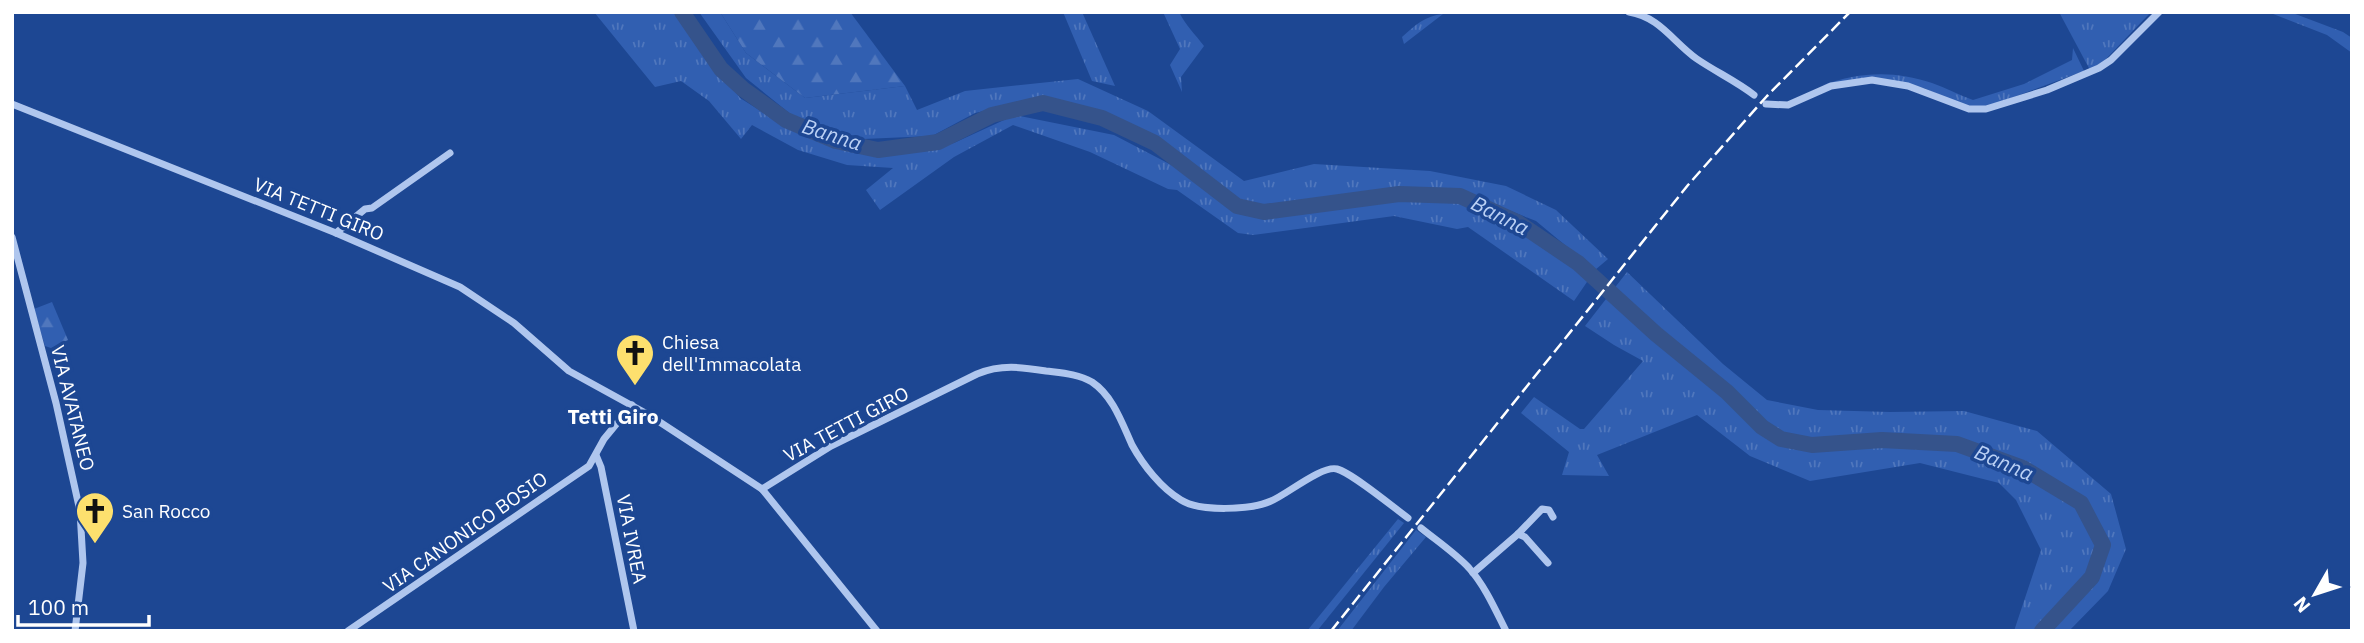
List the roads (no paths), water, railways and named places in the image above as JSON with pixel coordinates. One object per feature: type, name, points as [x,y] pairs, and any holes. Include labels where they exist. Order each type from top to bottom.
[{"type":"street","points":[[1629,12],[1656,22],[1694,57],[1754,95]]},
{"type":"street","points":[[1766,104],[1788,104],[1831,86],[1872,80],[1908,86],[1969,109],[1986,109],[2047,90],[2099,68],[2111,60],[2159,12]]},
{"type":"street","name":"VIA TETTI GIRO","points":[[12,104],[403,260],[467,291],[514,323],[569,371],[676,431],[762,489],[818,453],[873,425],[977,374],[992,368],[1011,366],[1067,374],[1092,383],[1107,397],[1143,462],[1184,502],[1212,508],[1263,504],[1333,468],[1345,473],[1408,518]]},
{"type":"street","points":[[336,233],[365,209],[372,208],[450,153]]},
{"type":"street","name":"VIA AVATANEO","points":[[12,237],[56,403],[80,511],[83,563],[75,631]]},
{"type":"street","name":"VIA CANONICO BOSIO","points":[[348,631],[589,466],[604,439],[632,405]]},
{"type":"street","name":"VIA IVREA","points":[[596,455],[601,467],[634,631]]},
{"type":"street","points":[[762,489],[877,631]]},
{"type":"street","points":[[1473,573],[1542,509],[1549,510],[1553,517]]},
{"type":"street","points":[[1421,528],[1473,573],[1489,596],[1506,631]]},
{"type":"street","points":[[1518,534],[1525,537],[1548,563]]},
{"type":"waterway","name":"Banna","points":[[682,12],[721,69],[743,89],[786,120],[836,141],[878,150],[938,142],[992,115],[1043,103],[1102,118],[1155,143],[1237,206],[1264,212],[1399,194],[1460,196],[1517,222],[1578,263],[1656,334],[1727,392],[1762,427],[1781,439],[1812,445],[1882,440],[1957,444],[2023,468],[2081,503],[2103,545],[2092,577],[2042,631]]},
{"type":"railway","points":[[1331,631],[1688,185],[1767,96],[1850,12]]},
{"type":"place","name":"Chiesa dell'Immacolata","points":[[635,387]]},
{"type":"place","name":"San Rocco","points":[[95,545]]},
{"type":"district","name":"Tetti Giro","points":[[613,417]]}]
